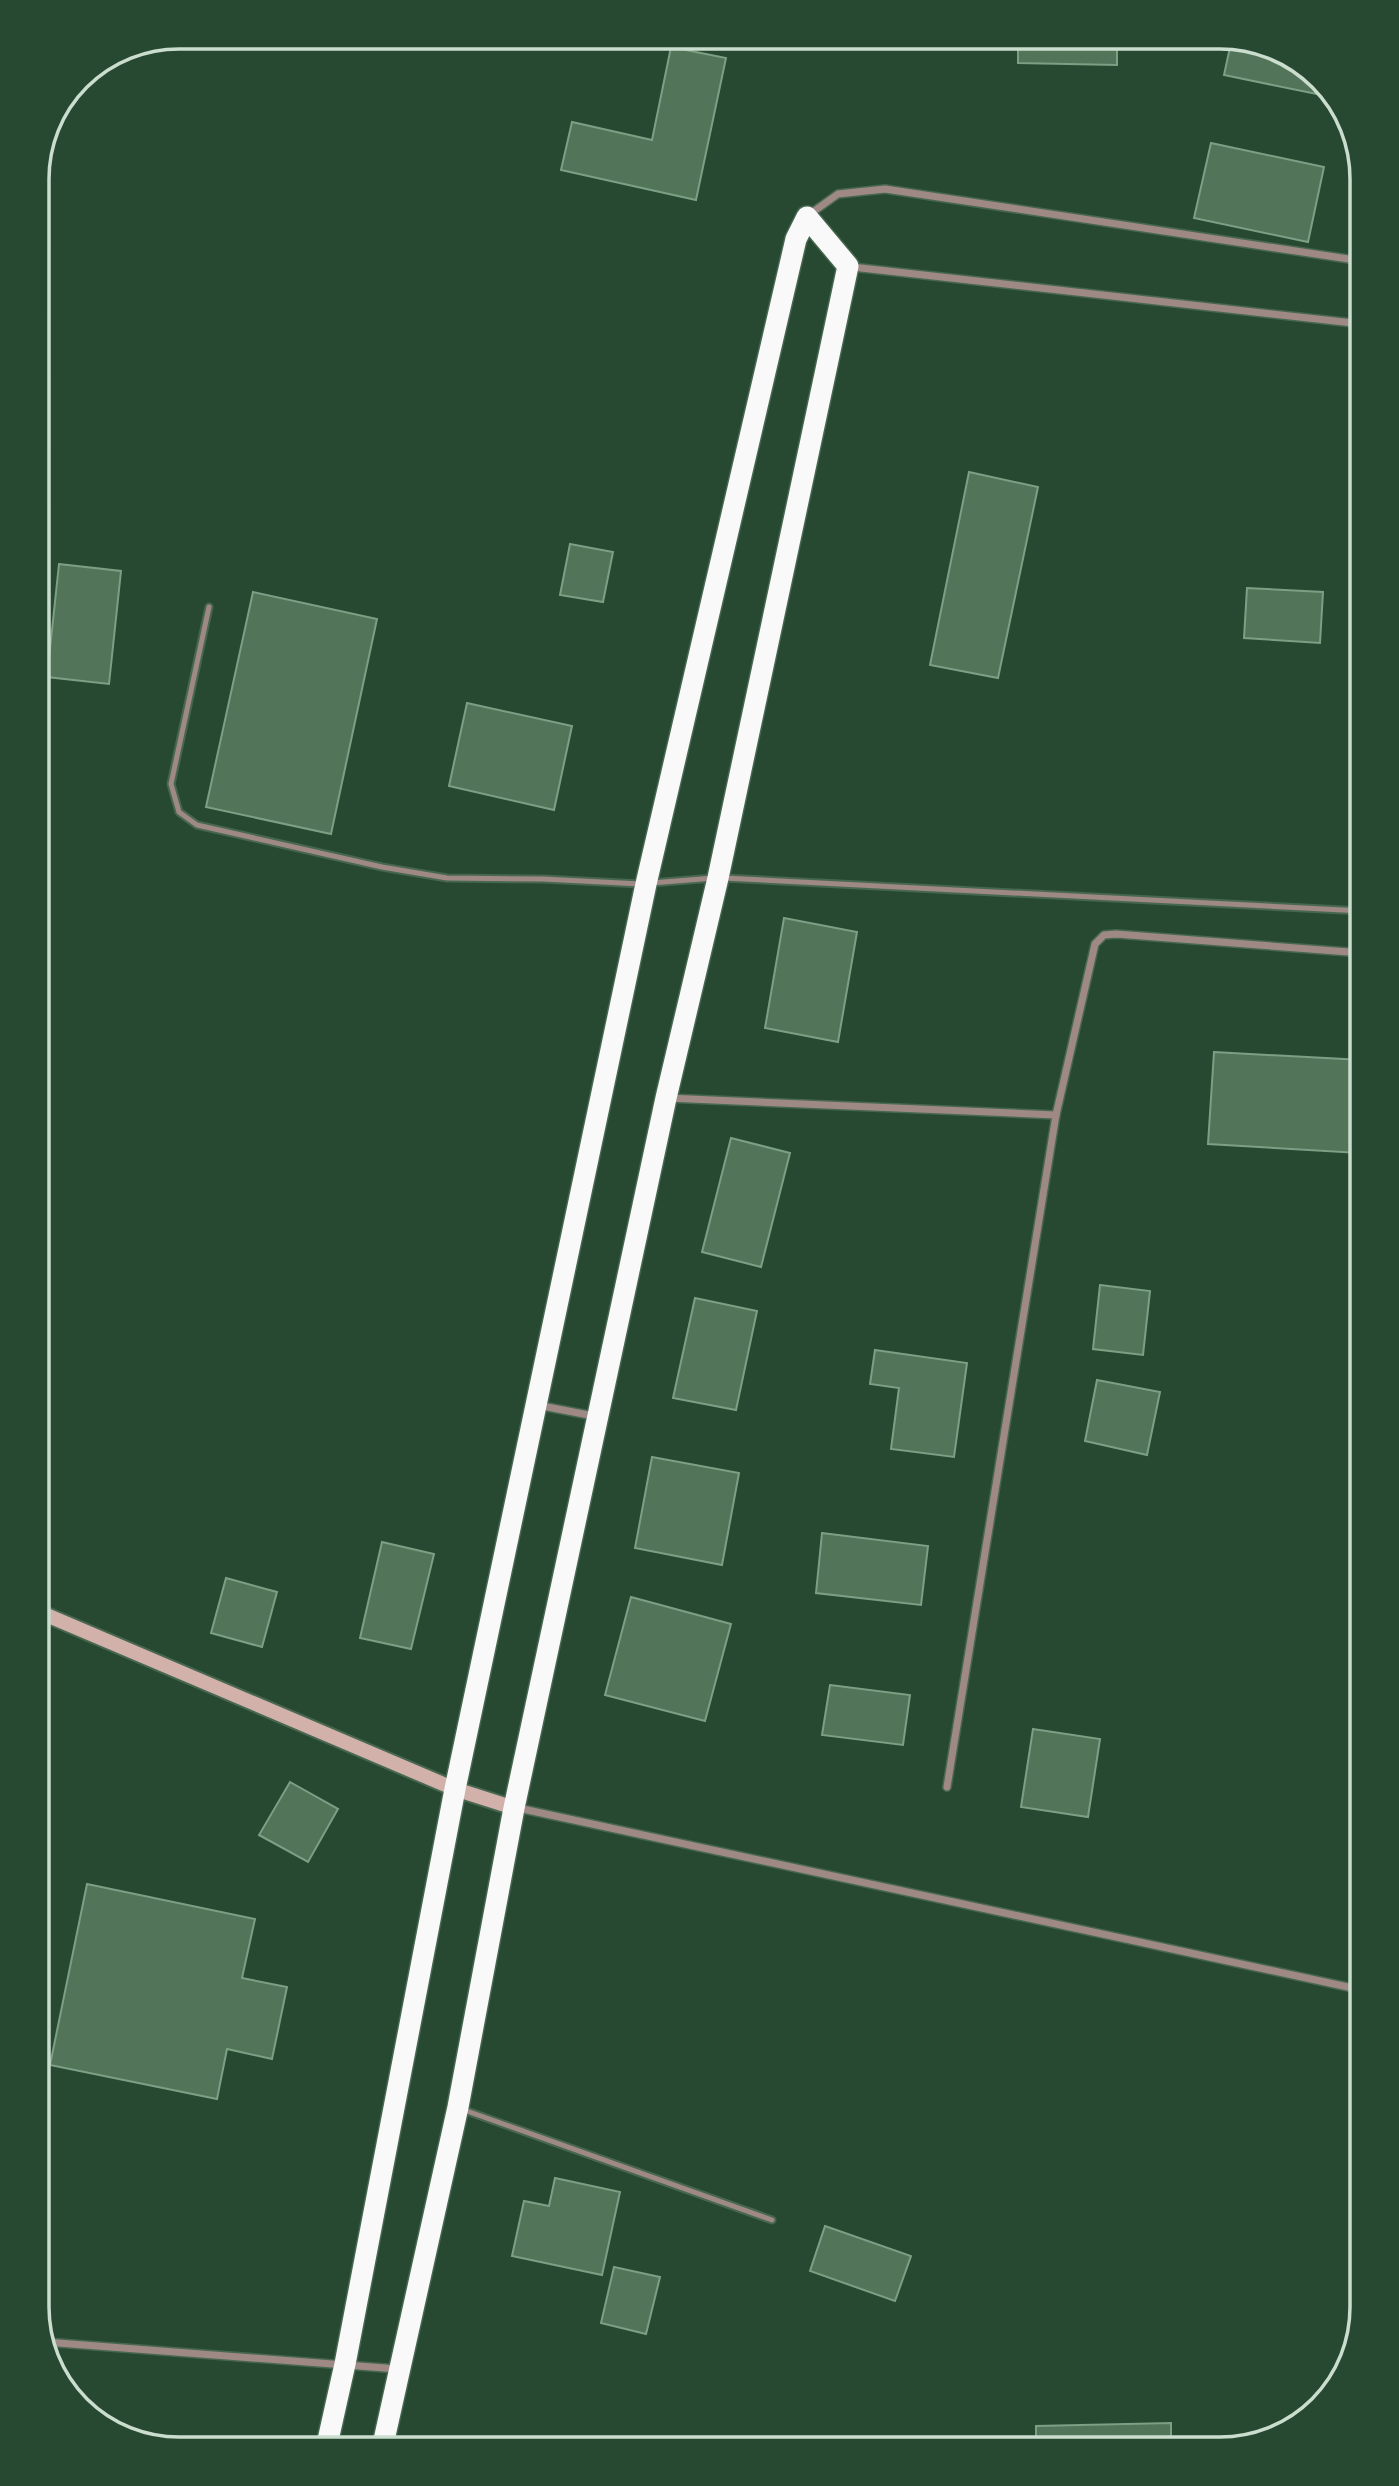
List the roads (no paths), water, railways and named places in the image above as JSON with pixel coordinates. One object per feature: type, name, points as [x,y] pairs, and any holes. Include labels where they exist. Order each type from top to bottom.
[{"type":"highway","points":[[329,2437],[455,1789],[646,884],[796,239],[807,217],[848,266],[718,878],[666,1098],[514,1808],[458,2107],[385,2437]]},
{"type":"street","points":[[807,217],[838,194],[885,189],[1350,259]]},
{"type":"street","points":[[848,266],[1350,323]]},
{"type":"street","points":[[947,1787],[1056,1115],[1095,944],[1104,935],[1116,934],[1350,952]]},
{"type":"street","points":[[666,1098],[1056,1115]]},
{"type":"street","points":[[535,1405],[598,1416]]},
{"type":"street","points":[[49,1616],[455,1789],[514,1808],[1350,1987]]},
{"type":"street","points":[[54,2343],[399,2369]]},
{"type":"lane","points":[[209,607],[171,784],[179,812],[197,825],[382,867],[447,878],[543,878],[646,884],[718,878],[1350,910]]},
{"type":"lane","points":[[458,2107],[772,2220]]}]
